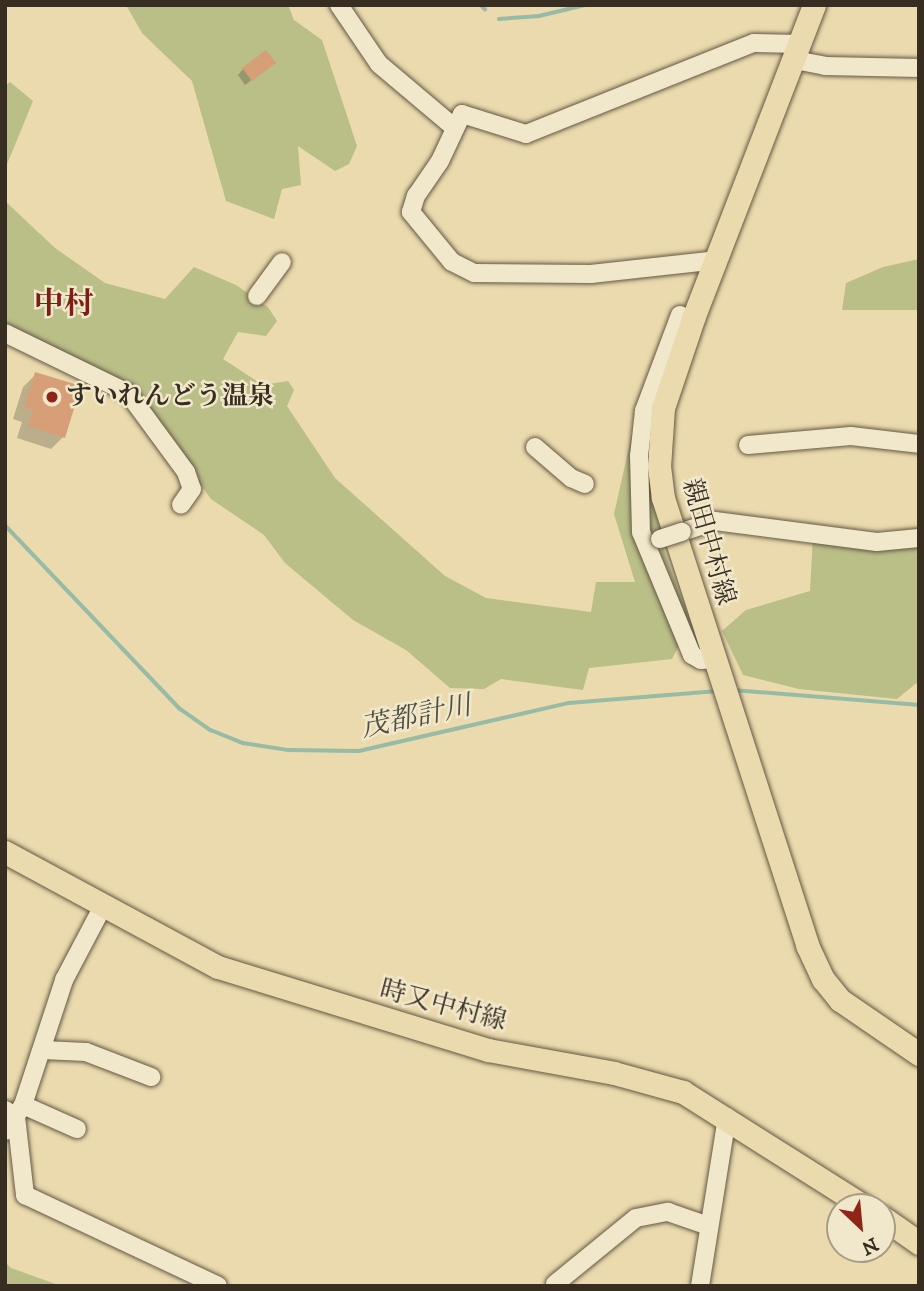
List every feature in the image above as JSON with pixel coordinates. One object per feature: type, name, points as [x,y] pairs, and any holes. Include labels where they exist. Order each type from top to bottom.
[{"type":"main road","name":"親田中村線","points":[[814,5],[663,408],[659,466],[663,498],[807,945],[823,979],[856,1014],[919,1054]]},
{"type":"main road","name":"時又中村線","points":[[5,852],[218,967],[298,995],[488,1050],[651,1081],[727,1117],[844,1193]]},
{"type":"main road","points":[[896,1227],[919,1243]]},
{"type":"street","points":[[339,5],[379,64],[455,128]]},
{"type":"street","points":[[718,260],[591,274],[474,273],[452,262],[411,212],[416,196],[462,114],[526,134],[754,43],[797,52],[825,66],[919,68]]},
{"type":"street","points":[[257,296],[282,262]]},
{"type":"street","points":[[680,315],[645,411],[639,456],[652,541],[692,655],[717,669]]},
{"type":"street","points":[[5,333],[128,393],[186,472],[192,489],[181,505]]},
{"type":"street","points":[[748,445],[852,436],[919,444]]},
{"type":"street","points":[[535,447],[571,478],[585,484]]},
{"type":"street","points":[[652,541],[715,521],[864,541],[919,538]]},
{"type":"street","points":[[103,906],[64,980],[43,1050],[13,1116],[25,1195],[218,1286]]},
{"type":"street","points":[[43,1050],[86,1052],[151,1077]]},
{"type":"street","points":[[13,1116],[77,1129]]},
{"type":"street","points":[[700,1286],[727,1117]]},
{"type":"street","points":[[555,1284],[636,1218],[668,1212],[709,1226]]},
{"type":"green space","points":[[126,5],[288,5],[294,20],[322,40],[357,146],[349,164],[335,171],[298,146],[301,185],[282,189],[274,219],[226,201],[192,81],[142,33]]},
{"type":"green space","points":[[10,82],[33,101],[5,169],[5,86]]},
{"type":"green space","points":[[5,201],[55,248],[105,283],[165,299],[194,267],[236,285],[268,307],[277,321],[266,336],[238,332],[223,359],[263,385],[288,381],[294,390],[287,406],[335,478],[445,576],[486,598],[591,612],[596,582],[635,582],[614,514],[634,425],[648,443],[664,550],[690,624],[672,659],[589,668],[583,690],[501,679],[484,689],[450,688],[406,650],[353,620],[285,563],[264,535],[211,499],[132,390],[5,327]]},
{"type":"green space","points":[[919,259],[919,310],[842,310],[846,283],[883,267]]},
{"type":"green space","points":[[813,536],[919,538],[919,681],[897,699],[799,689],[743,675],[722,631],[746,610],[810,591]]},
{"type":"green space","points":[[5,1262],[11,1268],[61,1286],[5,1286]]},
{"type":"building","points":[[266,50],[276,63],[252,81],[242,68]]},
{"type":"building","name":"すいれんどう温泉","points":[[35,372],[81,386],[65,438],[28,426],[33,410],[24,407]]},
{"type":"waterway","points":[[481,5],[485,9]]},
{"type":"waterway","points":[[499,19],[539,16],[585,5]]},
{"type":"waterway","name":"茂都計川","points":[[5,525],[179,708],[211,730],[243,743],[288,750],[359,751],[569,703],[718,691]]},
{"type":"waterway","name":"茂都計川","points":[[733,690],[919,705]]},
{"type":"place","name":"すいれんどう温泉","points":[[52,397]]},
{"type":"district","name":"中村","points":[[64,305]]}]
